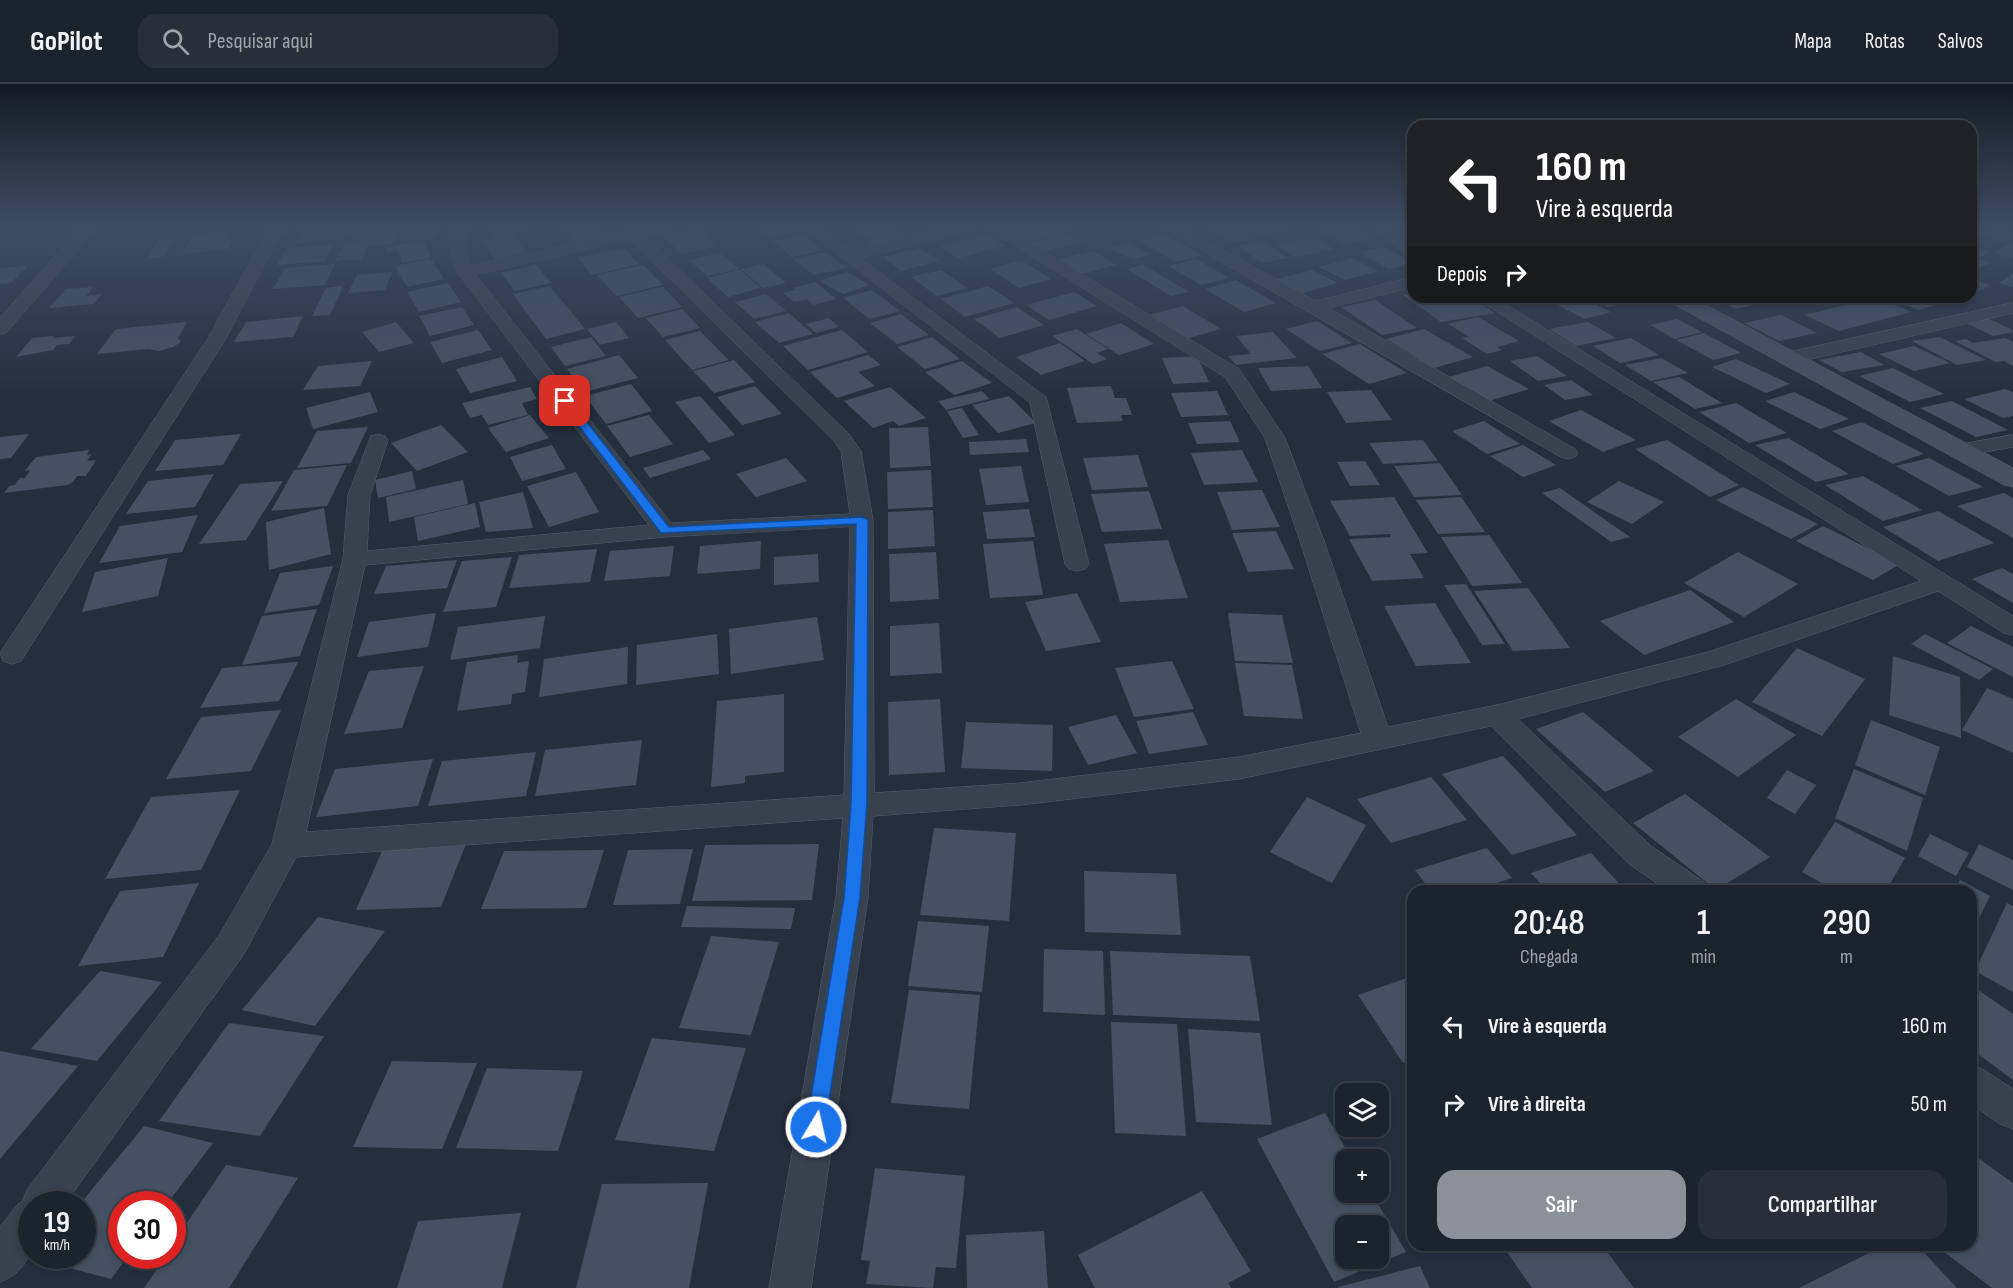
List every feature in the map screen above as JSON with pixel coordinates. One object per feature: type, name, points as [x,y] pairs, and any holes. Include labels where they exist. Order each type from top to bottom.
[{"type":"main road","points":[[1686,303],[2013,478]]},
{"type":"street","points":[[0,329],[40,284]]},
{"type":"street","points":[[12,655],[216,340],[246,284]]},
{"type":"street","points":[[474,284],[665,530]]},
{"type":"street","points":[[684,284],[842,438],[850,451],[862,520],[859,804],[852,897],[790,1288]]},
{"type":"street","points":[[885,284],[1039,401],[1077,564]]},
{"type":"street","points":[[1086,284],[1232,373],[1275,438],[1312,541],[1378,741]]},
{"type":"street","points":[[1272,284],[1568,453]]},
{"type":"street","points":[[1314,307],[1404,284]]},
{"type":"street","points":[[1492,303],[2013,627]]},
{"type":"street","points":[[1789,358],[2013,308]]},
{"type":"street","points":[[51,1191],[232,944],[287,845],[355,559],[359,495],[378,440]]},
{"type":"street","points":[[1962,450],[2013,441]]},
{"type":"street","points":[[355,559],[665,530],[862,520]]},
{"type":"street","points":[[287,845],[1020,794],[1239,768],[1497,715],[1714,658],[1941,582]]},
{"type":"street","points":[[1497,715],[1640,855],[1684,885]]},
{"type":"street","points":[[1977,1086],[2013,1111]]},
{"type":"street","points":[[0,1261],[18,1237]]},
{"type":"building","points":[[276,284],[325,284],[325,285],[273,289]]},
{"type":"building","points":[[352,284],[387,284],[385,290],[348,293]]},
{"type":"building","points":[[449,284],[461,302],[419,312],[407,292]]},
{"type":"building","points":[[510,284],[546,284],[515,291]]},
{"type":"building","points":[[605,284],[663,285],[616,296]]},
{"type":"building","points":[[714,284],[757,284],[761,288],[728,297]]},
{"type":"building","points":[[759,284],[781,284],[763,288]]},
{"type":"building","points":[[818,284],[836,299],[813,305],[807,299],[794,302],[783,293],[796,290],[793,288]]},
{"type":"building","points":[[825,284],[870,285],[843,294]]},
{"type":"building","points":[[921,284],[961,284],[967,288],[937,296]]},
{"type":"building","points":[[1013,284],[1033,284],[1019,288]]},
{"type":"building","points":[[1152,284],[1176,284],[1189,292],[1171,296]]},
{"type":"building","points":[[1222,284],[1243,284],[1276,303],[1244,312],[1205,289]]},
{"type":"building","points":[[1281,284],[1334,284],[1299,294]]},
{"type":"building","points":[[1977,284],[1990,285],[1978,291]]},
{"type":"building","points":[[343,286],[330,315],[312,316],[326,288]]},
{"type":"building","points":[[550,286],[585,329],[546,339],[513,294]]},
{"type":"building","points":[[988,286],[1014,303],[965,317],[941,299]]},
{"type":"building","points":[[93,287],[86,296],[102,294],[94,304],[49,308],[66,289]]},
{"type":"building","points":[[663,287],[682,307],[638,318],[619,297]]},
{"type":"building","points":[[872,290],[900,311],[870,319],[843,298]]},
{"type":"building","points":[[1074,292],[1097,306],[1049,320],[1026,305]]},
{"type":"building","points":[[766,294],[786,311],[754,319],[735,302]]},
{"type":"building","points":[[1375,300],[1417,328],[1382,335],[1341,307]]},
{"type":"building","points":[[1414,303],[1480,303],[1495,313],[1441,322]]},
{"type":"building","points":[[1553,303],[1592,303],[1611,312],[1585,319]]},
{"type":"building","points":[[1600,303],[1624,303],[1608,307]]},
{"type":"building","points":[[1724,303],[1763,303],[1735,309]]},
{"type":"building","points":[[1853,303],[1891,303],[1911,312],[1839,331],[1805,315]]},
{"type":"building","points":[[1901,303],[1942,303],[1919,310]]},
{"type":"building","points":[[1183,306],[1221,329],[1186,339],[1149,315]]},
{"type":"building","points":[[462,307],[474,325],[430,336],[419,316]]},
{"type":"building","points":[[1017,307],[1044,325],[1000,338],[974,319]]},
{"type":"building","points":[[682,309],[700,328],[663,337],[646,318]]},
{"type":"building","points":[[789,313],[813,334],[779,343],[755,322]]},
{"type":"building","points":[[901,314],[929,335],[897,344],[870,323]]},
{"type":"building","points":[[1781,315],[1817,333],[1779,341],[1744,323]]},
{"type":"building","points":[[303,316],[293,337],[234,342],[246,322]]},
{"type":"building","points":[[1983,316],[2013,332],[1993,336],[1960,320]]},
{"type":"building","points":[[1478,317],[1519,341],[1497,347],[1502,350],[1487,354],[1462,338],[1469,337],[1448,324]]},
{"type":"building","points":[[829,318],[839,327],[816,333],[806,324]]},
{"type":"building","points":[[1677,319],[1702,332],[1675,339],[1650,325]]},
{"type":"building","points":[[1317,321],[1352,343],[1320,351],[1286,329]]},
{"type":"building","points":[[187,322],[178,338],[181,342],[173,347],[159,351],[148,349],[97,354],[116,329]]},
{"type":"building","points":[[396,322],[414,343],[379,352],[362,332]]},
{"type":"building","points":[[616,322],[629,338],[600,345],[587,329]]},
{"type":"building","points":[[1588,322],[1616,338],[1576,346],[1549,329]]},
{"type":"building","points":[[1121,323],[1154,344],[1119,355],[1086,334]]},
{"type":"building","points":[[1077,329],[1108,349],[1097,353],[1107,359],[1093,364],[1052,336]]},
{"type":"building","points":[[1424,329],[1473,357],[1434,368],[1386,339]]},
{"type":"building","points":[[478,330],[492,350],[442,363],[430,342]]},
{"type":"building","points":[[842,330],[868,352],[808,370],[783,346]]},
{"type":"building","points":[[700,331],[729,360],[692,370],[665,340]]},
{"type":"building","points":[[1273,332],[1297,358],[1236,365],[1228,356],[1251,354],[1236,336]]},
{"type":"building","points":[[1704,333],[1741,353],[1713,360],[1676,340]]},
{"type":"building","points":[[54,336],[52,338],[75,336],[69,344],[57,345],[53,350],[16,357],[32,338]]},
{"type":"building","points":[[591,337],[606,356],[565,366],[551,347]]},
{"type":"building","points":[[932,337],[960,359],[925,369],[897,347]]},
{"type":"building","points":[[1940,337],[1986,360],[1957,365],[1912,341]]},
{"type":"building","points":[[1631,338],[1659,355],[1620,363],[1593,346]]},
{"type":"building","points":[[2005,338],[2013,342],[2013,366],[2004,361],[1995,362],[1955,341],[1966,339],[1973,343]]},
{"type":"building","points":[[1060,343],[1085,361],[1041,375],[1016,357]]},
{"type":"building","points":[[1360,344],[1407,373],[1369,384],[1322,354]]},
{"type":"building","points":[[1914,346],[1950,363],[1914,371],[1879,354]]},
{"type":"building","points":[[1861,352],[1884,365],[1842,372],[1819,360]]},
{"type":"building","points":[[619,355],[638,378],[584,392],[567,369]]},
{"type":"building","points":[[868,355],[881,365],[858,372],[875,386],[837,398],[810,372]]},
{"type":"building","points":[[1197,356],[1209,382],[1173,384],[1162,358]]},
{"type":"building","points":[[1537,356],[1567,376],[1538,381],[1510,361]]},
{"type":"building","points":[[502,357],[517,381],[470,393],[456,369]]},
{"type":"building","points":[[1661,358],[1688,373],[1651,381],[1625,365]]},
{"type":"building","points":[[1736,359],[1790,384],[1766,393],[1712,367]]},
{"type":"building","points":[[734,360],[755,382],[714,393],[693,371]]},
{"type":"building","points":[[372,361],[360,386],[303,390],[318,366]]},
{"type":"building","points":[[962,361],[992,383],[954,395],[925,372]]},
{"type":"building","points":[[1308,366],[1322,388],[1271,391],[1258,368]]},
{"type":"building","points":[[1487,366],[1529,389],[1489,401],[1449,377]]},
{"type":"building","points":[[1893,368],[1944,394],[1910,402],[1859,376]]},
{"type":"building","points":[[1679,377],[1722,403],[1695,409],[1653,382]]},
{"type":"building","points":[[1571,380],[1593,395],[1565,400],[1544,385]]},
{"type":"building","points":[[631,384],[652,411],[606,424],[585,396]]},
{"type":"building","points":[[755,386],[782,414],[742,425],[717,397]]},
{"type":"building","points":[[1111,386],[1115,398],[1126,398],[1132,415],[1121,415],[1123,421],[1077,423],[1067,388]]},
{"type":"building","points":[[530,387],[537,399],[522,403],[528,415],[488,425],[482,415],[470,418],[462,403]]},
{"type":"building","points":[[890,387],[926,418],[899,426],[893,421],[873,428],[844,401]]},
{"type":"building","points":[[2005,389],[2013,392],[2013,416],[2003,418],[1964,399]]},
{"type":"building","points":[[1371,390],[1392,420],[1346,423],[1327,392]]},
{"type":"building","points":[[982,391],[990,399],[946,410],[938,401]]},
{"type":"building","points":[[1217,391],[1228,415],[1181,417],[1171,393]]},
{"type":"building","points":[[370,392],[378,412],[313,429],[306,408]]},
{"type":"building","points":[[1794,392],[1849,419],[1820,429],[1765,401]]},
{"type":"building","points":[[700,396],[735,435],[709,443],[675,402]]},
{"type":"building","points":[[1009,396],[1036,423],[998,433],[972,405]]},
{"type":"building","points":[[1952,401],[2008,430],[1976,437],[1920,408]]},
{"type":"building","points":[[1736,403],[1787,433],[1749,443],[1699,412]]},
{"type":"building","points":[[962,408],[979,435],[963,438],[947,411]]},
{"type":"building","points":[[1581,410],[1636,440],[1603,452],[1549,421]]},
{"type":"building","points":[[530,415],[549,438],[506,452],[488,428]]},
{"type":"building","points":[[649,415],[673,444],[630,457],[607,426]]},
{"type":"building","points":[[1230,421],[1240,442],[1197,444],[1188,423]]},
{"type":"building","points":[[1484,421],[1520,444],[1487,454],[1452,431]]},
{"type":"building","points":[[1862,422],[1924,454],[1893,464],[1832,431]]},
{"type":"building","points":[[441,425],[468,452],[417,471],[391,443]]},
{"type":"building","points":[[368,427],[351,463],[297,468],[317,431]]},
{"type":"building","points":[[928,427],[931,466],[890,468],[889,428]]},
{"type":"building","points":[[29,434],[11,458],[0,459],[0,437]]},
{"type":"building","points":[[241,434],[223,465],[155,471],[175,440]]},
{"type":"building","points":[[1788,438],[1849,474],[1816,482],[1755,445]]},
{"type":"building","points":[[1026,439],[1029,452],[970,455],[969,442]]},
{"type":"building","points":[[1423,440],[1438,461],[1383,464],[1369,443]]},
{"type":"building","points":[[1667,440],[1739,485],[1710,497],[1635,449]]},
{"type":"building","points":[[552,445],[566,469],[522,481],[510,457]]},
{"type":"building","points":[[1523,445],[1556,465],[1523,477],[1490,456]]},
{"type":"building","points":[[89,450],[87,455],[92,454],[87,461],[96,460],[86,476],[77,476],[67,485],[4,493],[20,478],[25,478],[30,470],[25,471],[36,457]]},
{"type":"building","points":[[703,450],[711,459],[650,478],[643,468]]},
{"type":"building","points":[[1242,450],[1258,482],[1204,485],[1191,453]]},
{"type":"building","points":[[1138,455],[1148,487],[1092,490],[1083,458]]},
{"type":"building","points":[[786,458],[807,481],[756,497],[736,474]]},
{"type":"building","points":[[1929,458],[1983,487],[1949,496],[1896,466]]},
{"type":"building","points":[[1365,461],[1380,485],[1350,486],[1337,462]]},
{"type":"building","points":[[1440,463],[1462,495],[1414,497],[1394,466]]},
{"type":"building","points":[[347,465],[327,506],[271,511],[294,470]]},
{"type":"building","points":[[1021,466],[1029,502],[986,505],[979,469]]},
{"type":"building","points":[[931,470],[933,507],[888,509],[887,472]]},
{"type":"building","points":[[412,471],[416,489],[378,498],[375,480]]},
{"type":"building","points":[[576,472],[599,512],[549,527],[527,486]]},
{"type":"building","points":[[214,474],[195,507],[126,514],[148,481]]},
{"type":"building","points":[[1863,476],[1922,510],[1883,521],[1825,485]]},
{"type":"building","points":[[463,480],[468,504],[389,522],[386,497]]},
{"type":"building","points":[[283,481],[246,540],[199,544],[240,484]]},
{"type":"building","points":[[1619,481],[1664,502],[1632,524],[1587,502]]},
{"type":"building","points":[[1743,487],[1818,524],[1791,539],[1716,500]]},
{"type":"building","points":[[1560,488],[1630,537],[1611,542],[1542,493]]},
{"type":"building","points":[[1262,490],[1280,527],[1232,530],[1217,492]]},
{"type":"building","points":[[1149,491],[1162,529],[1102,532],[1091,494]]},
{"type":"building","points":[[523,492],[533,528],[486,532],[479,502]]},
{"type":"building","points":[[2004,493],[2013,498],[2013,538],[1957,506]]},
{"type":"building","points":[[1394,497],[1428,553],[1410,554],[1424,578],[1372,581],[1349,539],[1391,537],[1390,534],[1350,536],[1330,501]]},
{"type":"building","points":[[1461,497],[1485,532],[1438,534],[1416,500]]},
{"type":"building","points":[[475,503],[480,527],[418,541],[414,517]]},
{"type":"building","points":[[324,508],[331,554],[269,570],[266,522]]},
{"type":"building","points":[[1029,509],[1035,537],[987,539],[983,512]]},
{"type":"building","points":[[933,510],[935,546],[888,549],[888,512]]},
{"type":"building","points":[[1938,511],[1994,543],[1938,561],[1883,527]]},
{"type":"building","points":[[198,515],[182,552],[99,563],[120,526]]},
{"type":"building","points":[[1823,526],[1900,564],[1873,580],[1796,541]]},
{"type":"building","points":[[1276,531],[1294,569],[1248,572],[1232,533]]},
{"type":"building","points":[[1489,535],[1522,583],[1472,586],[1441,537]]},
{"type":"building","points":[[1168,540],[1188,598],[1120,602],[1104,544]]},
{"type":"building","points":[[761,541],[760,569],[697,574],[700,546]]},
{"type":"building","points":[[1033,541],[1043,595],[990,598],[983,544]]},
{"type":"building","points":[[674,546],[670,576],[604,581],[610,551]]},
{"type":"building","points":[[597,549],[590,582],[509,588],[519,555]]},
{"type":"building","points":[[936,552],[939,599],[890,602],[889,554]]},
{"type":"building","points":[[1738,552],[1798,584],[1744,617],[1684,583]]},
{"type":"building","points":[[818,554],[819,582],[774,585],[774,557]]},
{"type":"building","points":[[512,557],[496,607],[443,612],[462,561]]},
{"type":"building","points":[[168,558],[158,596],[82,612],[95,572]]},
{"type":"building","points":[[457,560],[447,588],[374,594],[386,566]]},
{"type":"building","points":[[333,566],[319,605],[264,613],[280,573]]},
{"type":"building","points":[[2002,568],[2013,574],[2013,603],[1972,579]]},
{"type":"building","points":[[1466,584],[1505,644],[1482,645],[1444,585]]},
{"type":"building","points":[[1528,588],[1570,648],[1513,651],[1474,591]]},
{"type":"building","points":[[1690,590],[1734,622],[1644,655],[1600,621]]},
{"type":"building","points":[[1077,593],[1101,642],[1046,651],[1025,602]]},
{"type":"building","points":[[1435,603],[1471,663],[1416,666],[1384,606]]},
{"type":"building","points":[[317,609],[300,656],[242,665],[262,616]]},
{"type":"building","points":[[436,613],[428,647],[357,657],[369,622]]},
{"type":"building","points":[[1228,613],[1282,615],[1293,663],[1235,661]]},
{"type":"building","points":[[545,616],[540,648],[450,660],[458,627]]},
{"type":"building","points":[[817,617],[824,660],[731,674],[729,629]]},
{"type":"building","points":[[939,623],[942,673],[890,676],[890,626]]},
{"type":"building","points":[[1971,626],[2013,647],[2013,677],[1947,643]]},
{"type":"building","points":[[717,634],[719,674],[636,685],[637,645]]},
{"type":"building","points":[[1925,634],[1993,669],[1979,680],[1911,644]]},
{"type":"building","points":[[628,647],[627,684],[539,697],[544,659]]},
{"type":"building","points":[[1797,648],[1865,679],[1822,736],[1752,702]]},
{"type":"building","points":[[518,655],[517,663],[529,661],[525,692],[512,694],[511,704],[457,711],[467,662]]},
{"type":"building","points":[[1893,656],[1960,677],[1961,738],[1889,715]]},
{"type":"building","points":[[1172,661],[1194,709],[1134,717],[1115,668]]},
{"type":"building","points":[[298,662],[279,701],[200,708],[222,668]]},
{"type":"building","points":[[1235,663],[1292,665],[1303,719],[1244,716]]},
{"type":"building","points":[[424,666],[402,728],[344,734],[369,671]]},
{"type":"building","points":[[1987,688],[2013,699],[2013,753],[1962,730]]},
{"type":"building","points":[[784,694],[784,772],[745,776],[745,783],[711,787],[717,701]]},
{"type":"building","points":[[940,699],[945,772],[889,775],[888,702]]},
{"type":"building","points":[[1736,699],[1796,735],[1738,777],[1678,737]]},
{"type":"building","points":[[281,710],[251,771],[166,779],[201,717]]},
{"type":"building","points":[[1193,712],[1208,745],[1149,754],[1136,721]]},
{"type":"building","points":[[1583,712],[1654,771],[1605,792],[1536,729]]},
{"type":"building","points":[[1116,715],[1137,753],[1088,765],[1068,727]]},
{"type":"building","points":[[1871,720],[1940,747],[1925,795],[1855,765]]},
{"type":"building","points":[[966,722],[1053,725],[1052,771],[961,768]]},
{"type":"building","points":[[642,740],[636,785],[535,796],[545,750]]},
{"type":"building","points":[[536,752],[526,796],[428,806],[442,761]]},
{"type":"building","points":[[1503,756],[1577,835],[1512,855],[1442,774]]},
{"type":"building","points":[[433,759],[418,806],[316,817],[335,769]]},
{"type":"building","points":[[1854,769],[1923,798],[1907,851],[1835,818]]},
{"type":"building","points":[[1787,770],[1816,785],[1795,814],[1767,798]]},
{"type":"building","points":[[1431,777],[1467,820],[1391,843],[1357,799]]},
{"type":"building","points":[[240,790],[201,870],[105,879],[151,797]]},
{"type":"building","points":[[1685,794],[1770,857],[1724,885],[1710,885],[1633,823]]},
{"type":"building","points":[[1307,797],[1366,825],[1332,883],[1270,852]]},
{"type":"building","points":[[1835,822],[1905,858],[1889,885],[1825,885],[1802,872]]},
{"type":"building","points":[[934,828],[1016,833],[1009,921],[920,915]]},
{"type":"building","points":[[1930,834],[1969,853],[1956,876],[1918,856]]},
{"type":"building","points":[[466,844],[441,907],[356,910],[384,847]]},
{"type":"building","points":[[819,844],[812,900],[692,901],[705,845]]},
{"type":"building","points":[[1979,844],[2013,860],[2013,890],[1967,867]]},
{"type":"building","points":[[1487,848],[1512,878],[1490,885],[1426,885],[1415,870]]},
{"type":"building","points":[[693,849],[680,904],[613,905],[628,850]]},
{"type":"building","points":[[604,850],[586,908],[481,909],[504,851]]},
{"type":"building","points":[[1591,853],[1620,885],[1542,885],[1531,873]]},
{"type":"building","points":[[1084,871],[1176,874],[1181,935],[1085,932]]},
{"type":"building","points":[[1960,880],[1969,885],[1957,885]]},
{"type":"building","points":[[199,883],[163,957],[78,966],[120,891]]},
{"type":"building","points":[[1977,889],[1990,896],[1977,922]]},
{"type":"building","points":[[2007,903],[2013,906],[2013,992],[1977,972],[1977,967]]},
{"type":"building","points":[[687,906],[795,908],[791,929],[681,927]]},
{"type":"building","points":[[318,917],[385,931],[315,1026],[242,1010]]},
{"type":"building","points":[[918,921],[989,926],[982,992],[908,986]]},
{"type":"building","points":[[711,936],[779,942],[751,1035],[679,1028]]},
{"type":"building","points":[[1044,949],[1103,951],[1105,1015],[1043,1012]]},
{"type":"building","points":[[1110,951],[1250,956],[1260,1021],[1113,1015]]},
{"type":"building","points":[[100,971],[162,982],[97,1061],[31,1049]]},
{"type":"building","points":[[1407,978],[1407,1061],[1403,1063],[1358,995]]},
{"type":"building","points":[[1977,989],[2013,1014],[2013,1080],[1977,1053]]},
{"type":"building","points":[[909,990],[980,995],[969,1109],[891,1103]]},
{"type":"building","points":[[1111,1022],[1177,1024],[1186,1136],[1115,1133]]},
{"type":"building","points":[[229,1023],[324,1036],[260,1136],[159,1121]]},
{"type":"building","points":[[1188,1029],[1260,1033],[1272,1125],[1196,1122]]},
{"type":"building","points":[[652,1038],[746,1048],[714,1151],[615,1140]]},
{"type":"building","points":[[0,1051],[78,1066],[0,1159]]},
{"type":"building","points":[[392,1061],[477,1063],[442,1149],[353,1147]]},
{"type":"building","points":[[487,1068],[583,1071],[558,1151],[456,1148]]},
{"type":"building","points":[[1325,1113],[1335,1130],[1335,1137],[1339,1137],[1346,1149],[1335,1149],[1335,1203],[1377,1203],[1384,1215],[1335,1215],[1335,1269],[1365,1269],[1334,1282],[1257,1139]]},
{"type":"building","points":[[144,1126],[213,1143],[177,1191],[108,1191],[108,1269],[118,1269],[111,1279],[74,1269],[96,1269],[96,1191],[91,1191]]},
{"type":"building","points":[[1977,1157],[2013,1183],[2013,1288],[1992,1288],[1943,1251],[1977,1251]]},
{"type":"building","points":[[226,1165],[298,1178],[229,1288],[144,1288],[157,1269],[186,1269],[186,1224]]},
{"type":"building","points":[[875,1168],[965,1176],[956,1268],[936,1267],[933,1288],[866,1284],[870,1261],[861,1260]]},
{"type":"building","points":[[708,1183],[689,1288],[576,1288],[602,1184]]},
{"type":"building","points":[[1202,1191],[1251,1271],[1228,1283],[1231,1288],[1095,1288],[1078,1255]]},
{"type":"building","points":[[521,1213],[502,1288],[397,1288],[418,1221]]},
{"type":"building","points":[[1389,1223],[1406,1252],[1389,1259]]},
{"type":"building","points":[[1044,1231],[1048,1288],[967,1288],[966,1235]]},
{"type":"building","points":[[1506,1251],[1606,1251],[1634,1288],[1532,1288]]},
{"type":"building","points":[[1873,1251],[1923,1251],[1957,1288],[1799,1288]]},
{"type":"building","points":[[1420,1266],[1430,1288],[1338,1288],[1338,1287]]},
{"type":"route","points":[[565,401],[665,530],[862,520],[859,804],[852,897],[816,1127]]}]
